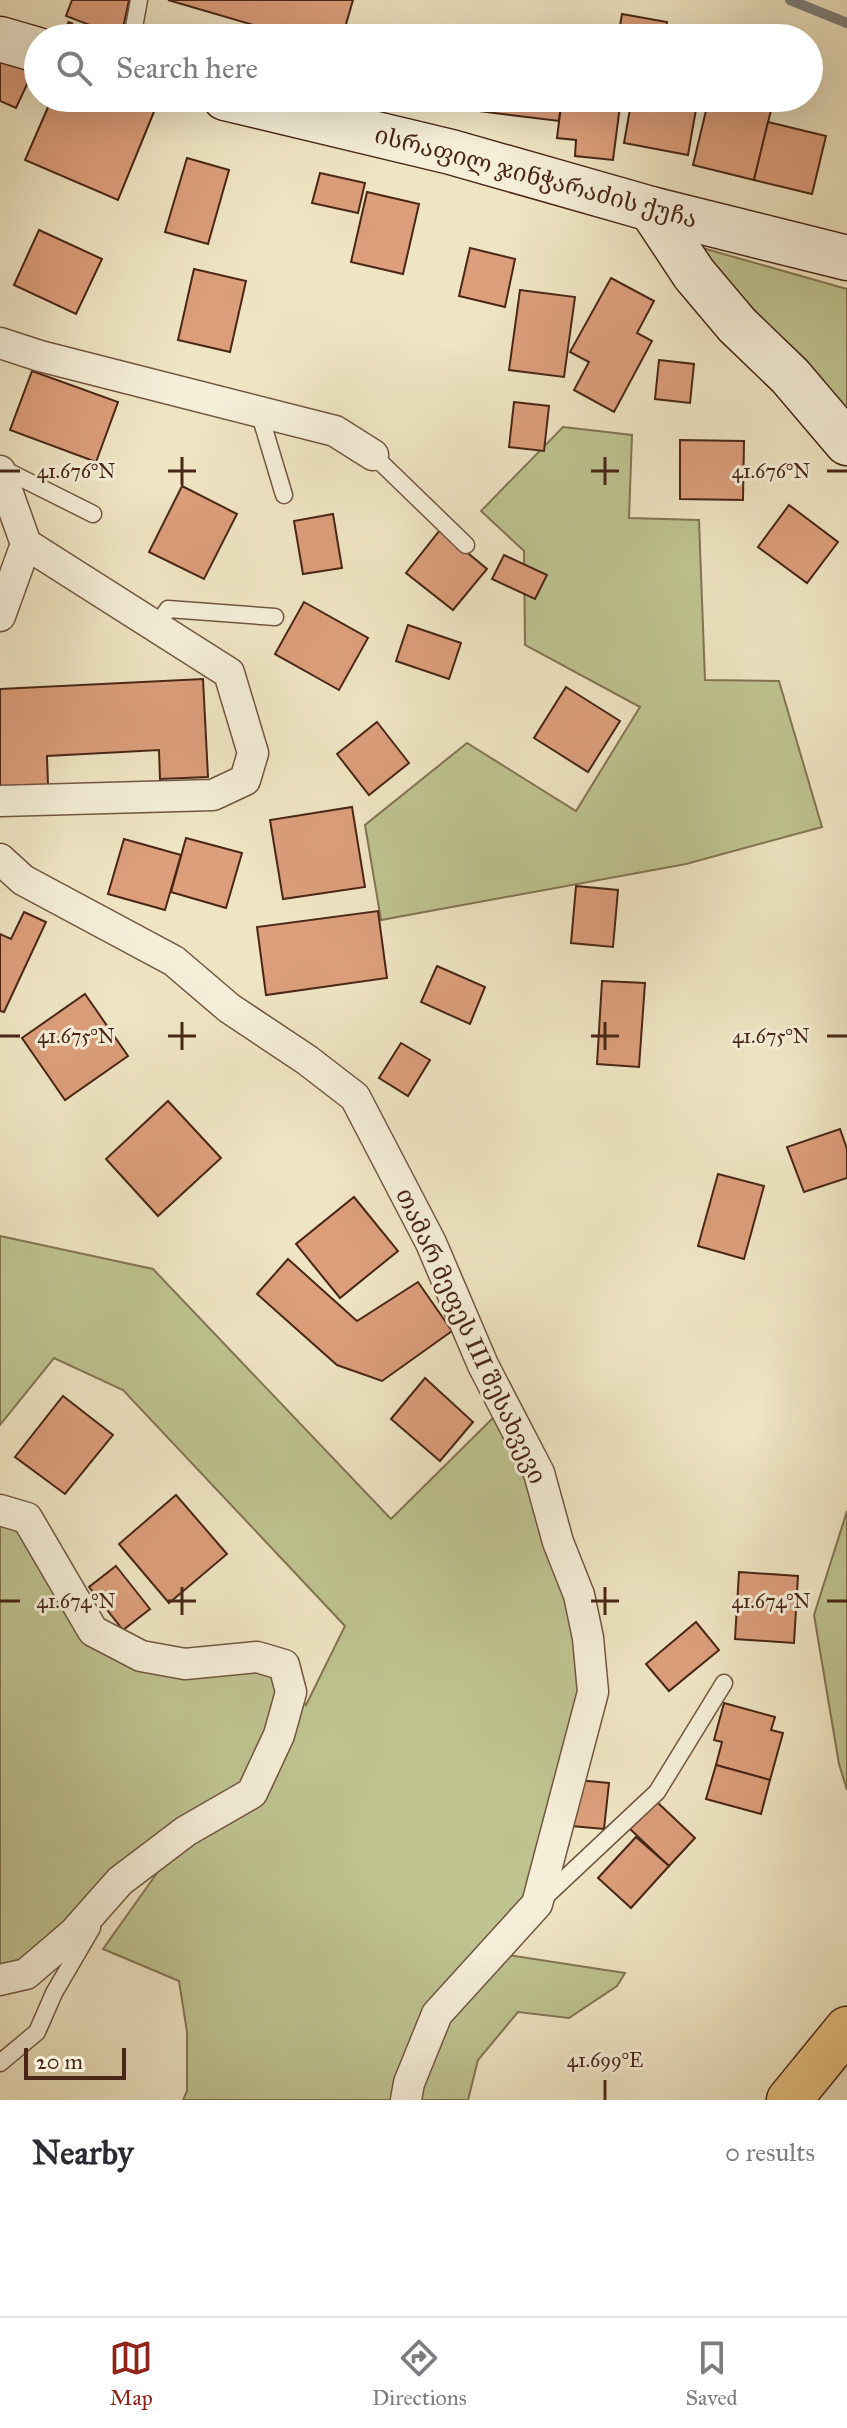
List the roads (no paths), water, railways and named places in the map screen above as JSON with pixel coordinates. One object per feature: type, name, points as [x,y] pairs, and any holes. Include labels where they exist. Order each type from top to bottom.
[{"type":"highway","points":[[789,2100],[847,2029]]},
{"type":"street","points":[[0,39],[24,46]]},
{"type":"street","name":"ისრაფილ ჯინჭარაძის ქუჩა","points":[[284,112],[451,152],[651,209],[847,258]]},
{"type":"street","points":[[651,209],[694,274],[737,325],[790,376],[847,443]]},
{"type":"street","points":[[0,343],[40,356],[335,431],[373,455]]},
{"type":"street","points":[[0,469],[26,544],[229,673],[253,753],[245,780],[213,795],[0,801]]},
{"type":"street","points":[[0,616],[26,544]]},
{"type":"street","name":"თამარ მეფეს III შესახვევი","points":[[0,859],[23,880],[174,961],[229,1008],[307,1060],[355,1097],[431,1243],[483,1365],[539,1473],[558,1542],[579,1595],[588,1638],[593,1692],[537,1904],[437,2014],[409,2083],[406,2100]]},
{"type":"street","points":[[0,1510],[27,1518],[93,1631],[141,1656],[185,1664],[257,1657],[284,1665],[291,1692],[279,1735],[252,1793],[186,1831],[120,1881],[74,1933],[26,1974],[0,1980]]},
{"type":"lane","points":[[135,24],[139,0]]},
{"type":"lane","points":[[259,412],[284,495]]},
{"type":"lane","points":[[373,455],[466,545]]},
{"type":"lane","points":[[0,469],[93,514]]},
{"type":"lane","points":[[156,626],[168,609],[275,617]]},
{"type":"lane","points":[[537,1904],[657,1792],[724,1683]]},
{"type":"lane","points":[[0,2063],[37,2032],[54,1993],[120,1881]]},
{"type":"waterway","points":[[790,0],[847,23]]}]
